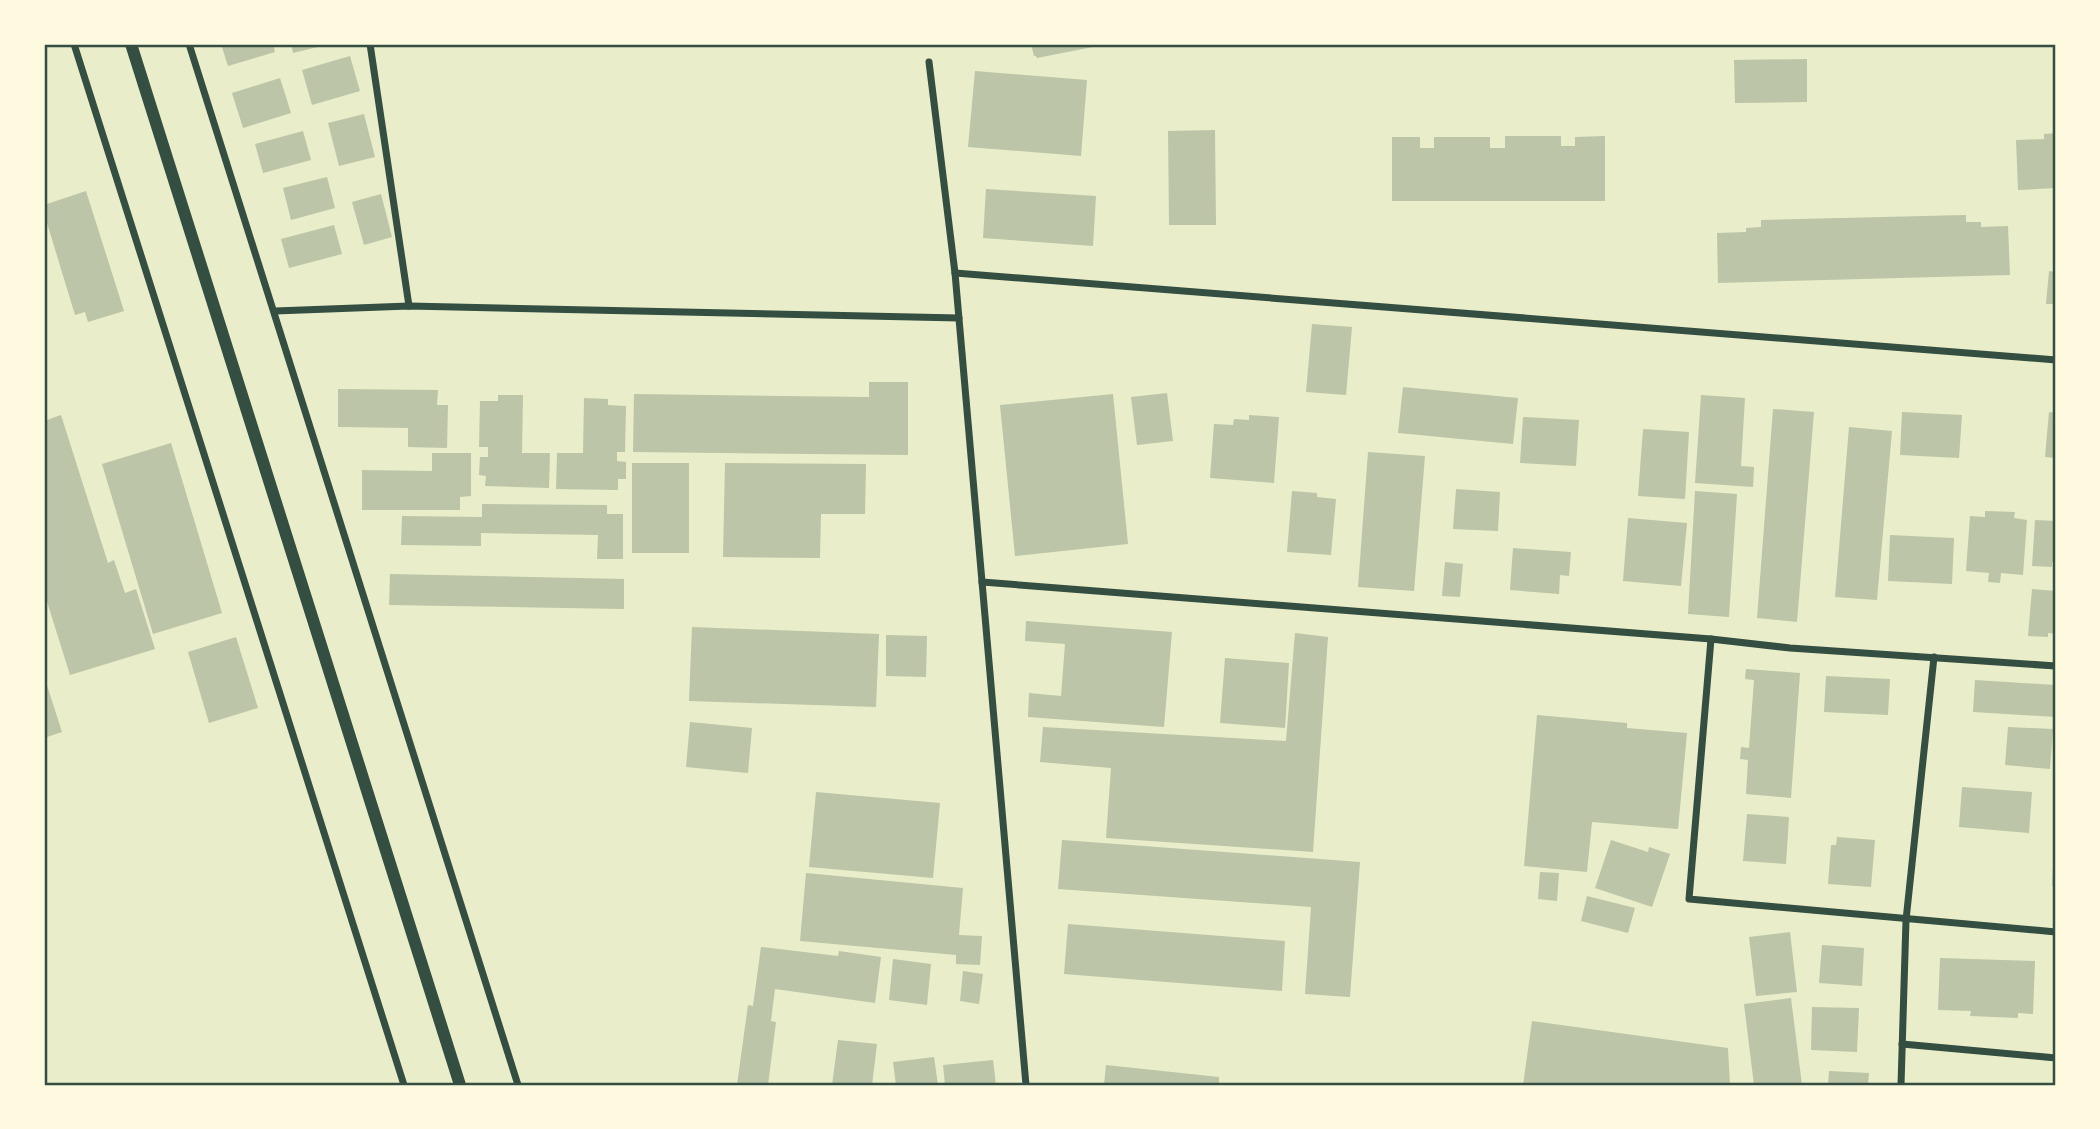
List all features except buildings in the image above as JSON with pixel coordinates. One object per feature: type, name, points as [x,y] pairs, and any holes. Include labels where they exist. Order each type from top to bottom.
[{"type":"street","points":[[74,44],[404,1085]]},
{"type":"street","points":[[131,44],[460,1085]]},
{"type":"street","points":[[190,44],[518,1085]]},
{"type":"street","points":[[370,44],[409,306]]},
{"type":"street","points":[[929,62],[955,273],[1026,1085]]},
{"type":"street","points":[[955,273],[2056,360]]},
{"type":"street","points":[[275,311],[409,306],[959,318]]},
{"type":"street","points":[[982,582],[1711,639],[1790,648],[2056,666]]},
{"type":"street","points":[[1711,639],[1689,899],[2056,932]]},
{"type":"street","points":[[1901,1085],[1906,920],[1934,657]]},
{"type":"street","points":[[1902,1044],[2056,1058]]}]
